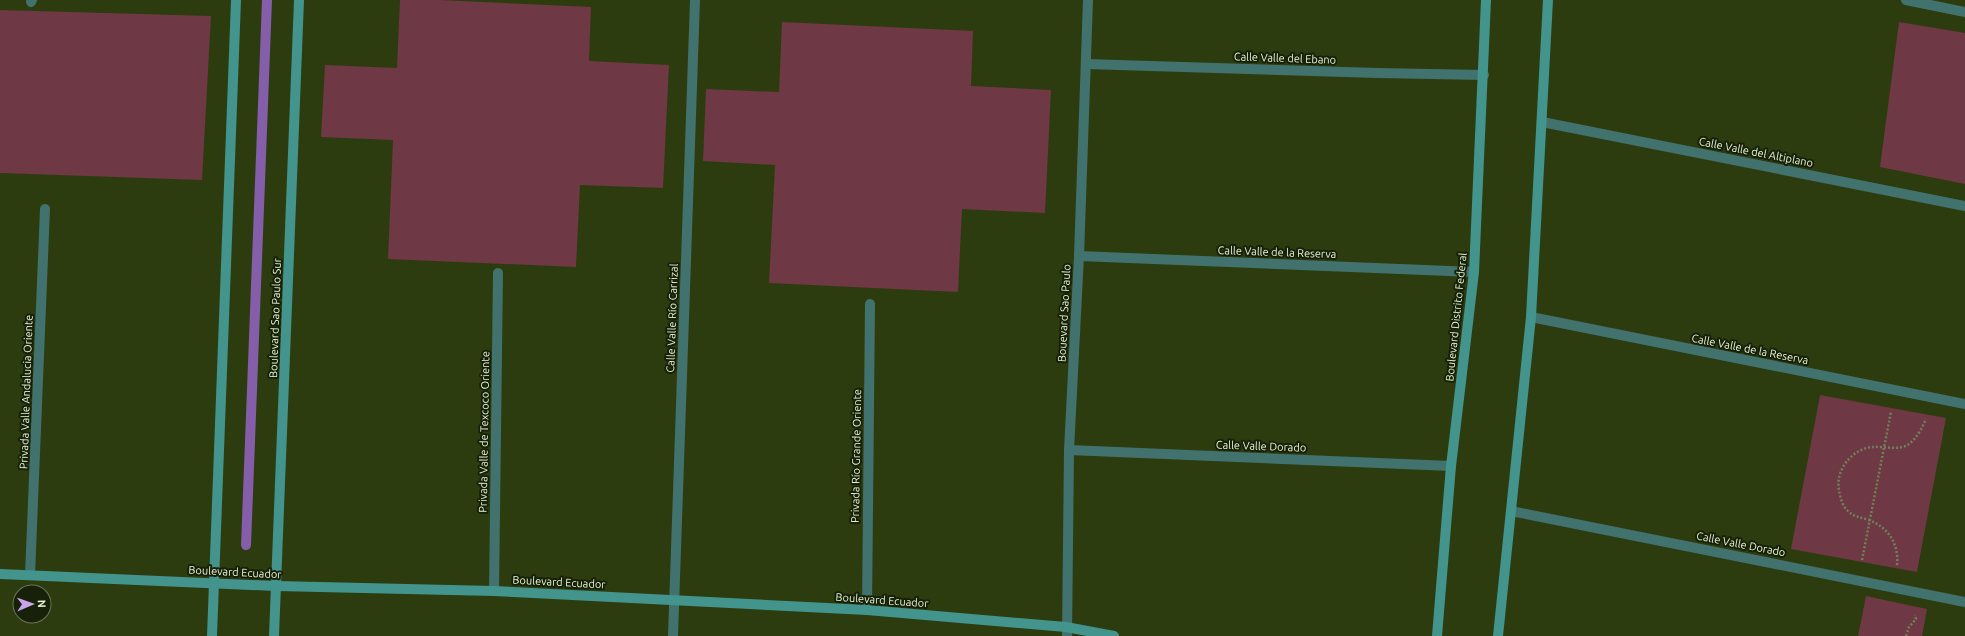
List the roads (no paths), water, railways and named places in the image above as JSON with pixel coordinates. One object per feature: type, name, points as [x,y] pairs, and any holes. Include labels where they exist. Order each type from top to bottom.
[{"type":"street","points":[[212,636],[236,0]]},
{"type":"street","name":"Boulevard Sao Paulo Sur","points":[[274,636],[299,0]]},
{"type":"street","name":"Calle Valle Río Carrizal","points":[[674,636],[695,0]]},
{"type":"street","name":"Bouevard Sao Paulo","points":[[1066,631],[1069,450],[1079,256],[1088,0]]},
{"type":"street","name":"Boulevard Distrito Federal","points":[[1437,636],[1451,466],[1474,272],[1484,75],[1486,0]]},
{"type":"street","points":[[1498,636],[1512,511],[1530,317],[1548,0]]},
{"type":"street","points":[[1906,0],[1965,12]]},
{"type":"street","name":"Calle Valle del Ebano","points":[[1086,64],[1484,75]]},
{"type":"street","name":"Calle Valle del Altiplano","points":[[1542,122],[1965,206]]},
{"type":"street","name":"Privada Valle Andalucia Oriente","points":[[30,575],[44,209]]},
{"type":"street","name":"Calle Valle de la Reserva","points":[[1079,256],[1474,272]]},
{"type":"street","name":"Privada Valle de Texcoco Oriente","points":[[494,591],[498,273]]},
{"type":"street","name":"Privada Río Grande Oriente","points":[[867,610],[870,304]]},
{"type":"street","name":"Calle Valle de la Reserva","points":[[1530,317],[1965,404]]},
{"type":"street","name":"Calle Valle Dorado","points":[[1069,450],[1451,466]]},
{"type":"street","name":"Calle Valle Dorado","points":[[1512,511],[1965,602]]},
{"type":"street","name":"Boulevard Ecuador","points":[[0,574],[214,582],[276,586],[494,591],[867,610],[1114,636]]},
{"type":"waterway","points":[[246,545],[267,0]]}]
